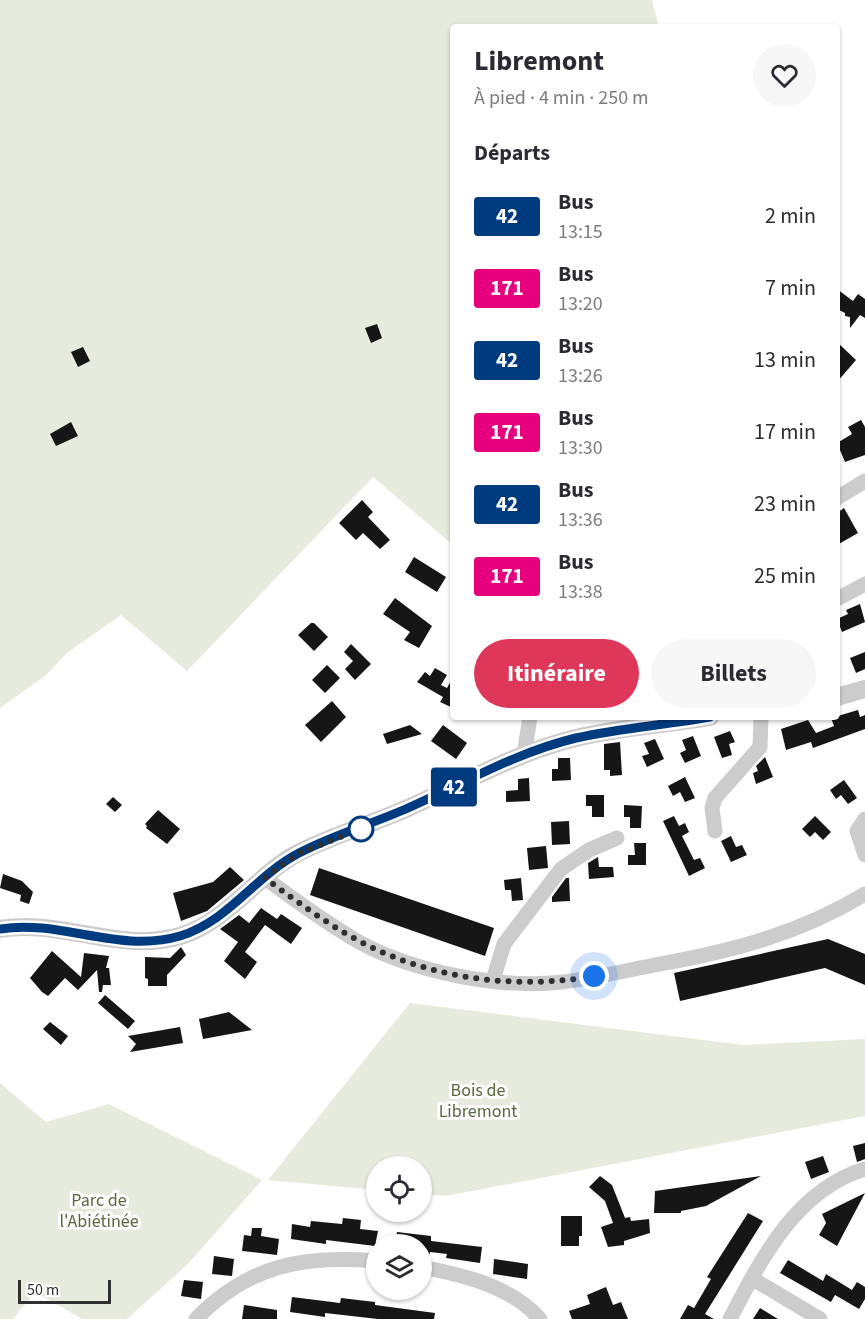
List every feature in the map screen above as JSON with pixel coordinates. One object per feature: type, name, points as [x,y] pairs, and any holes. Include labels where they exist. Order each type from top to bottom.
[{"type":"street","points":[[840,496],[865,481]]},
{"type":"street","points":[[840,597],[865,584]]},
{"type":"street","points":[[840,696],[865,689]]},
{"type":"street","points":[[527,755],[525,749],[530,720]]},
{"type":"street","points":[[0,929],[29,927],[124,942],[165,940],[195,930],[214,920],[287,860],[310,847],[361,829],[527,755],[574,738],[675,720]]},
{"type":"street","points":[[715,831],[711,808],[715,798],[760,747],[761,720]]},
{"type":"street","points":[[865,819],[860,823],[857,831],[865,855]]},
{"type":"street","points":[[493,980],[504,944],[561,869],[589,850],[617,838]]},
{"type":"street","points":[[265,878],[321,919],[383,953],[464,976],[493,980],[561,982],[722,953],[794,930],[826,916],[865,894]]},
{"type":"street","points":[[729,1319],[799,1208],[829,1185],[865,1169]]},
{"type":"street","points":[[196,1319],[239,1283],[271,1269],[313,1260],[366,1261]]},
{"type":"street","points":[[432,1270],[483,1283],[522,1304],[540,1319]]},
{"type":"street","points":[[753,1279],[820,1319]]},
{"type":"green space","points":[[0,0],[652,0],[658,24],[450,24],[450,542],[373,477],[187,671],[121,615],[67,653],[45,676],[0,708]]},
{"type":"green space","name":"Bois de Libremont","points":[[410,1003],[744,1045],[865,1039],[865,1116],[446,1196],[432,1195],[432,1156],[366,1156],[366,1189],[268,1180]]},
{"type":"green space","name":"Parc de l'Abiétinée","points":[[0,1083],[46,1122],[109,1104],[262,1180],[188,1264],[127,1319],[82,1319],[35,1292],[13,1319],[0,1319]]},
{"type":"building","points":[[840,291],[853,301],[858,294],[865,299],[865,318],[860,315],[850,328],[850,317],[845,316],[845,313],[840,310]]},
{"type":"building","points":[[377,324],[382,338],[371,343],[365,328]]},
{"type":"building","points":[[840,345],[856,360],[840,379]]},
{"type":"building","points":[[83,347],[90,361],[78,367],[71,352]]},
{"type":"building","points":[[861,420],[865,427],[865,455],[845,462],[840,450],[840,441],[852,434],[848,427]]},
{"type":"building","points":[[71,422],[78,436],[56,446],[50,434]]},
{"type":"building","points":[[362,500],[373,512],[368,517],[390,540],[380,549],[363,533],[356,540],[339,523]]},
{"type":"building","points":[[844,508],[858,533],[840,543],[840,511]]},
{"type":"building","points":[[414,557],[446,577],[437,592],[405,572]]},
{"type":"building","points":[[395,598],[432,626],[419,648],[404,640],[410,632],[383,614]]},
{"type":"building","points":[[860,604],[865,622],[842,632],[840,618],[848,614],[846,610]]},
{"type":"building","points":[[314,623],[328,637],[314,651],[298,635]]},
{"type":"building","points":[[351,644],[371,664],[355,680],[345,669],[353,661],[344,652]]},
{"type":"building","points":[[865,652],[865,669],[856,673],[850,658]]},
{"type":"building","points":[[327,665],[340,678],[325,693],[312,680]]},
{"type":"building","points":[[435,668],[447,675],[441,685],[447,688],[450,682],[450,707],[440,702],[443,697],[417,682],[425,672],[430,676]]},
{"type":"building","points":[[332,701],[346,717],[321,742],[305,725]]},
{"type":"building","points":[[858,710],[860,717],[865,715],[865,729],[813,748],[811,742],[786,750],[781,729],[808,720],[816,733],[834,726],[832,720],[840,720],[840,715]]},
{"type":"building","points":[[410,725],[422,734],[387,744],[383,734]]},
{"type":"building","points":[[443,725],[467,743],[456,759],[431,741]]},
{"type":"building","points":[[730,731],[735,742],[729,744],[732,755],[722,758],[714,737]]},
{"type":"building","points":[[693,736],[701,756],[685,763],[680,753],[686,750],[682,740]]},
{"type":"building","points":[[655,739],[664,759],[647,767],[642,756],[649,754],[644,743]]},
{"type":"building","points":[[620,742],[622,775],[610,776],[610,770],[604,770],[604,744]]},
{"type":"building","points":[[765,757],[773,777],[756,784],[753,773],[758,771],[756,766]]},
{"type":"building","points":[[558,758],[570,758],[571,780],[552,781],[552,769],[558,769]]},
{"type":"building","points":[[685,777],[695,798],[685,802],[680,792],[673,796],[668,786]]},
{"type":"building","points":[[529,778],[530,801],[506,802],[506,791],[518,790],[518,779]]},
{"type":"building","points":[[844,780],[857,798],[848,804],[841,795],[836,799],[830,790]]},
{"type":"building","points":[[586,795],[604,795],[604,817],[592,817],[592,806],[586,806]]},
{"type":"building","points":[[113,797],[122,805],[115,812],[106,804]]},
{"type":"building","points":[[624,805],[642,806],[641,828],[630,828],[630,817],[624,817]]},
{"type":"building","points":[[158,810],[180,829],[167,844],[146,828],[145,824]]},
{"type":"building","points":[[674,816],[679,826],[685,823],[689,832],[682,836],[694,860],[700,858],[705,868],[689,876],[663,821]]},
{"type":"building","points":[[815,816],[831,832],[823,840],[815,832],[810,837],[802,829]]},
{"type":"building","points":[[569,821],[570,844],[552,845],[551,822]]},
{"type":"building","points":[[731,836],[736,847],[742,845],[747,855],[731,862],[721,841]]},
{"type":"building","points":[[634,843],[646,843],[646,865],[628,865],[628,855],[635,855]]},
{"type":"building","points":[[546,846],[548,868],[529,870],[527,848]]},
{"type":"building","points":[[598,857],[599,867],[613,867],[614,877],[589,879],[588,863]]},
{"type":"building","points":[[230,867],[244,880],[207,911],[181,921],[173,893],[213,882]]},
{"type":"building","points":[[319,868],[494,928],[485,956],[310,895]]},
{"type":"building","points":[[3,874],[22,881],[33,892],[29,904],[20,901],[21,895],[0,888]]},
{"type":"building","points":[[521,878],[523,900],[512,901],[511,890],[505,890],[504,880]]},
{"type":"building","points":[[566,878],[569,878],[570,901],[552,902],[552,897]]},
{"type":"building","points":[[261,908],[277,919],[281,914],[302,928],[291,944],[265,925],[245,952],[257,962],[245,979],[224,961],[238,942],[220,929],[239,915],[249,923]]},
{"type":"building","points":[[828,939],[865,954],[865,985],[825,968],[680,1001],[674,973]]},
{"type":"building","points":[[181,947],[186,955],[167,975],[167,986],[148,986],[148,979],[145,978],[145,957],[170,958]]},
{"type":"building","points":[[52,951],[81,977],[84,953],[109,956],[106,968],[109,968],[111,985],[103,985],[102,992],[99,992],[97,970],[78,990],[65,978],[48,996],[30,978]]},
{"type":"building","points":[[105,995],[135,1021],[128,1029],[98,1003]]},
{"type":"building","points":[[229,1012],[252,1030],[203,1039],[199,1019]]},
{"type":"building","points":[[50,1022],[68,1036],[61,1045],[43,1029]]},
{"type":"building","points":[[180,1027],[183,1043],[130,1052],[136,1044],[128,1036]]},
{"type":"building","points":[[865,1143],[865,1159],[857,1162],[853,1146]]},
{"type":"building","points":[[823,1156],[829,1172],[811,1179],[805,1162]]},
{"type":"building","points":[[600,1176],[612,1185],[625,1218],[630,1217],[631,1221],[649,1219],[650,1233],[624,1241],[624,1245],[608,1247],[601,1227],[613,1223],[605,1201],[589,1187]]},
{"type":"building","points":[[761,1176],[706,1206],[681,1211],[681,1213],[654,1213],[655,1191]]},
{"type":"building","points":[[865,1193],[837,1246],[819,1235],[826,1223],[822,1214]]},
{"type":"building","points":[[748,1213],[763,1221],[705,1314],[714,1319],[680,1319],[688,1305],[694,1308],[711,1279],[707,1277]]},
{"type":"building","points":[[561,1216],[582,1216],[582,1236],[579,1236],[579,1246],[561,1246]]},
{"type":"building","points":[[343,1218],[361,1220],[360,1229],[378,1231],[377,1234],[366,1234],[366,1245],[326,1240],[326,1244],[291,1239],[292,1224],[310,1227],[311,1221],[342,1224]]},
{"type":"building","points":[[252,1228],[262,1228],[261,1236],[279,1239],[277,1255],[242,1251],[244,1235],[251,1236]]},
{"type":"building","points":[[432,1241],[482,1247],[480,1263],[446,1258],[447,1254],[432,1252]]},
{"type":"building","points":[[214,1256],[234,1259],[232,1276],[212,1274]]},
{"type":"building","points":[[494,1259],[528,1264],[527,1279],[493,1274]]},
{"type":"building","points":[[788,1260],[823,1281],[826,1274],[852,1290],[857,1282],[865,1287],[865,1299],[859,1309],[835,1295],[831,1302],[780,1273]]},
{"type":"building","points":[[184,1280],[203,1282],[201,1299],[181,1296]]},
{"type":"building","points":[[606,1287],[613,1305],[621,1302],[628,1319],[572,1319],[569,1311],[590,1304],[587,1295]]},
{"type":"building","points":[[292,1297],[340,1303],[341,1298],[435,1313],[434,1319],[378,1319],[325,1313],[325,1317],[290,1312]]},
{"type":"building","points":[[244,1305],[277,1310],[277,1319],[242,1319]]},
{"type":"building","points":[[760,1308],[778,1319],[753,1319]]},
{"type":"bus line","name":"42","points":[[0,929],[29,927],[124,942],[165,940],[195,930],[214,920],[279,866],[310,847],[361,829],[500,766],[574,738],[688,720]]},
{"type":"route","points":[[361,829],[310,847],[287,860],[265,878],[321,919],[361,942],[383,953],[418,964],[473,978],[519,983],[561,982],[594,976]]}]
